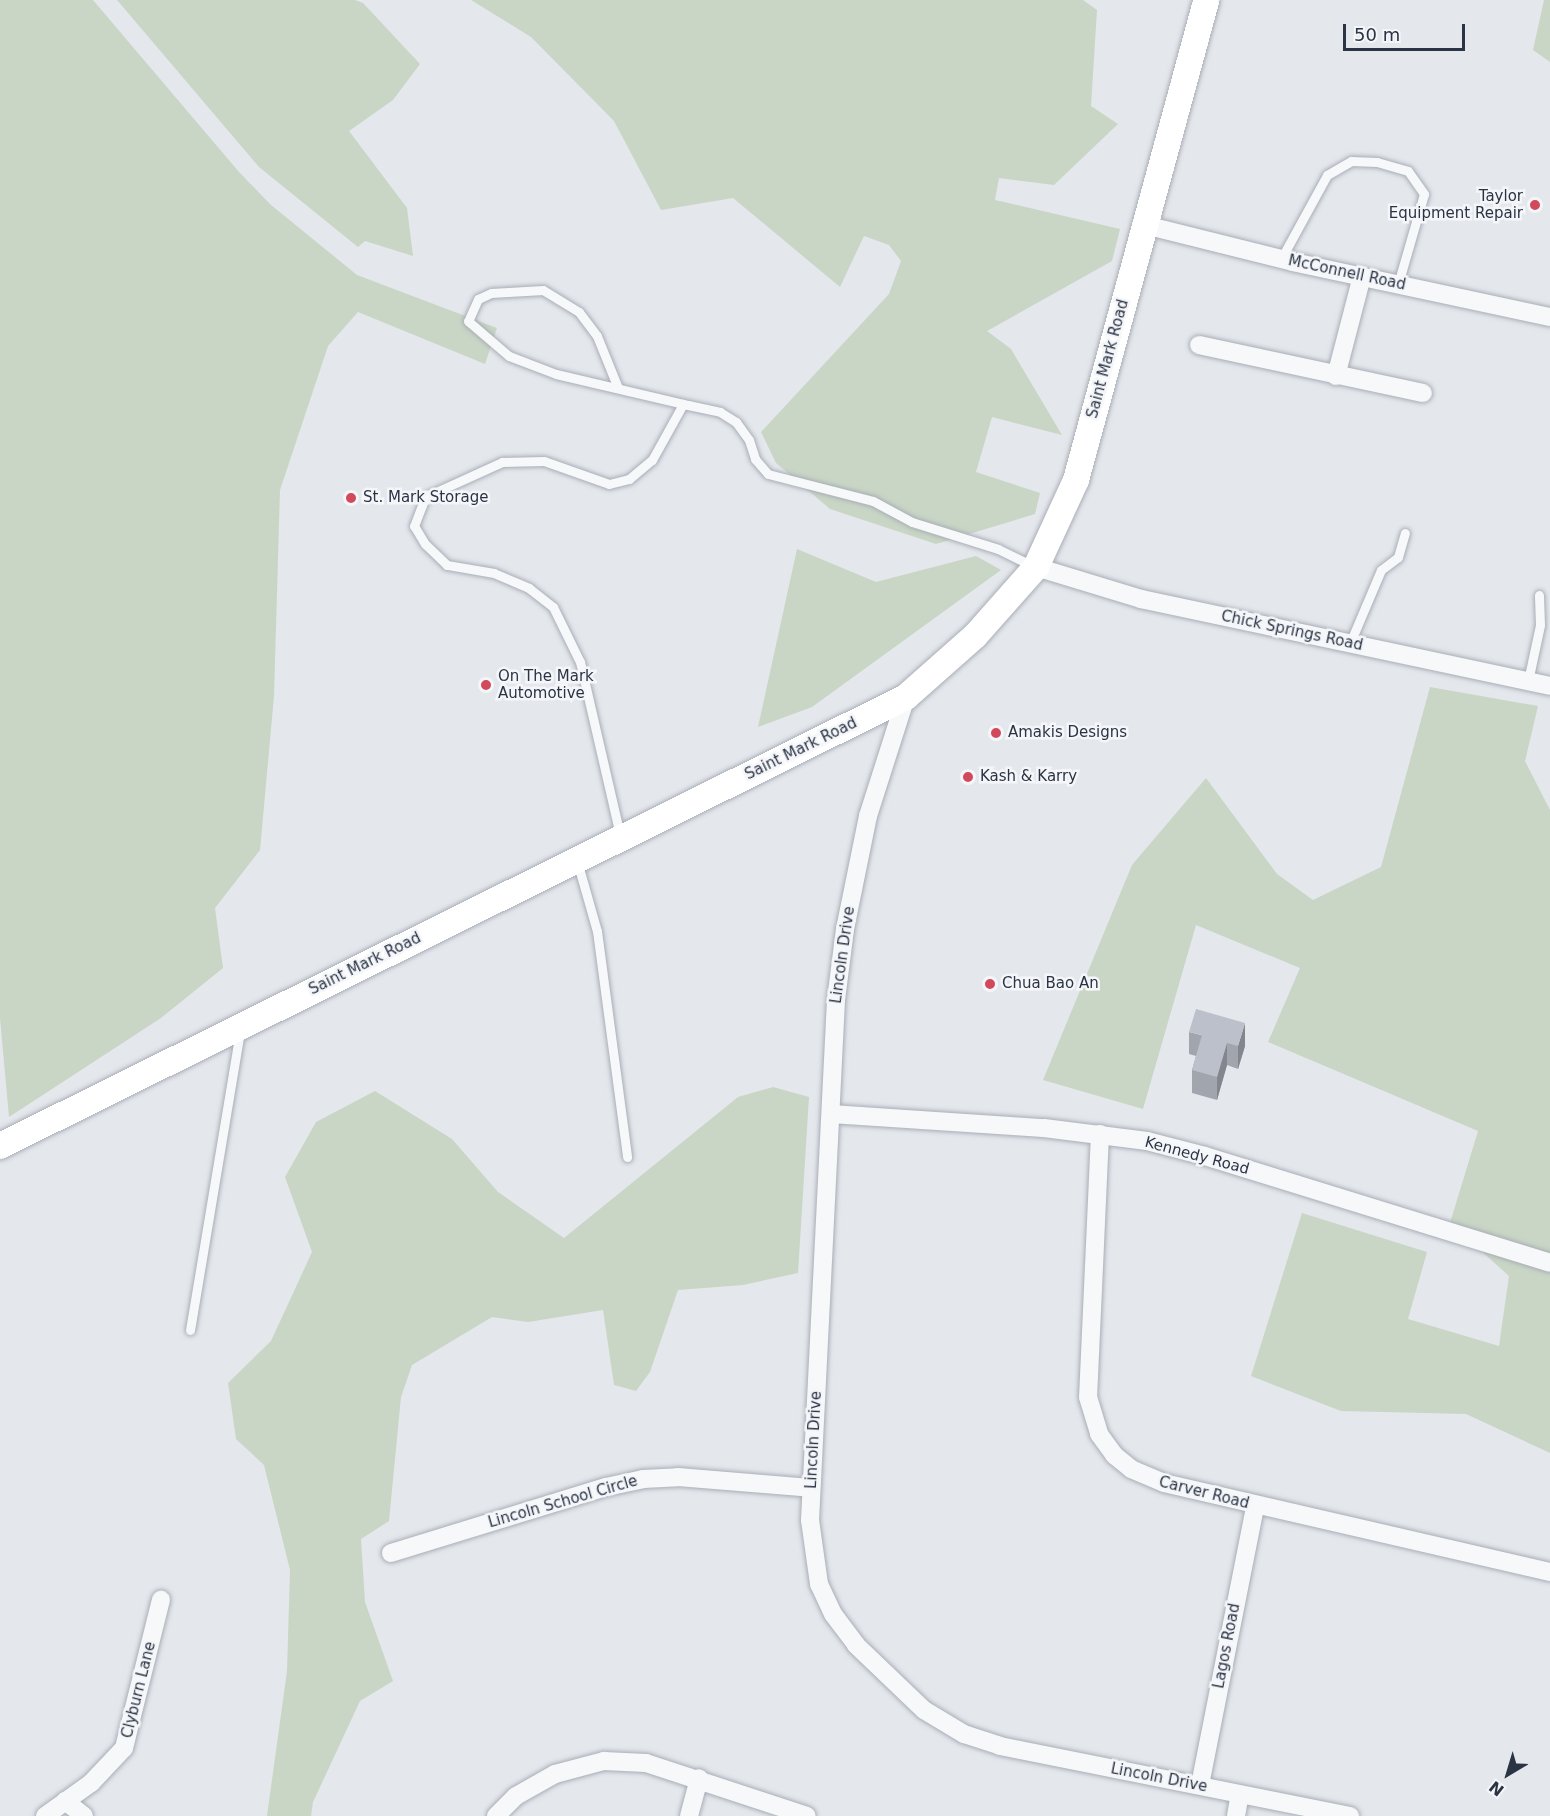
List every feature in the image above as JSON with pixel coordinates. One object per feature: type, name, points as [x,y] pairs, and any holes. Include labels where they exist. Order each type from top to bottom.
[{"type":"street","name":"Saint Mark Road","points":[[0,1146],[906,697],[975,636],[1036,567],[1076,480],[1206,0]]},
{"type":"street","name":"McConnell Road","points":[[1144,225],[1281,259],[1550,317]]},
{"type":"street","points":[[1336,376],[1362,276]]},
{"type":"street","points":[[1199,345],[1423,393]]},
{"type":"street","name":"Chick Springs Road","points":[[1036,567],[1140,599],[1550,686]]},
{"type":"street","name":"Lincoln Drive","points":[[906,697],[868,816],[845,929],[836,1000],[811,1488],[814,1567],[833,1614],[856,1645],[924,1710],[964,1734],[991,1743],[1350,1816]]},
{"type":"street","name":"Kennedy Road","points":[[831,1114],[1100,1134],[1205,1156],[1550,1263]]},
{"type":"street","name":"Carver Road","points":[[1100,1134],[1088,1386],[1099,1434],[1114,1455],[1151,1479],[1255,1506],[1550,1572]]},
{"type":"street","name":"Lincoln School Circle","points":[[391,1553],[606,1487],[643,1479],[678,1477],[811,1488]]},
{"type":"street","name":"Lagos Road","points":[[1200,1785],[1255,1506]]},
{"type":"street","name":"Clyburn Lane","points":[[45,1816],[91,1783],[123,1748],[161,1599]]},
{"type":"street","points":[[496,1816],[516,1796],[555,1774],[604,1761],[646,1763],[699,1778],[807,1816]]},
{"type":"street","points":[[689,1816],[699,1778]]},
{"type":"street","points":[[1236,1816],[1240,1794]]},
{"type":"street","points":[[65,1801],[84,1816]]},
{"type":"lane","points":[[1281,259],[1328,176],[1351,161],[1377,162],[1408,171],[1424,194],[1398,284]]},
{"type":"lane","points":[[618,388],[597,336],[579,312],[543,290],[491,292],[478,299],[468,321],[509,357],[556,374],[720,412],[736,422],[749,440],[755,459],[768,474],[873,501],[912,522],[998,549],[1036,567]]},
{"type":"lane","points":[[621,838],[580,662],[553,607],[530,588],[494,573],[447,565],[425,544],[414,526],[425,497],[502,462],[544,461],[609,484],[629,479],[652,460],[683,404]]},
{"type":"lane","points":[[1350,643],[1381,570],[1398,557],[1405,533]]},
{"type":"lane","points":[[1528,681],[1540,625],[1539,595]]},
{"type":"lane","points":[[577,861],[597,931],[627,1157]]},
{"type":"lane","points":[[190,1330],[241,1025]]},
{"type":"green space","points":[[0,0],[93,0],[239,172],[271,205],[357,275],[497,328],[485,364],[358,312],[328,346],[280,490],[274,696],[260,850],[215,908],[223,968],[161,1018],[9,1117],[0,1018]]},
{"type":"green space","points":[[117,0],[355,0],[363,3],[420,64],[393,100],[349,131],[407,208],[413,256],[365,241],[358,247],[259,167]]},
{"type":"green space","points":[[471,0],[1083,0],[1097,10],[1091,106],[1118,124],[1054,185],[999,178],[995,200],[1120,229],[1112,261],[987,331],[1011,349],[1062,435],[992,417],[976,472],[1040,493],[1035,514],[936,544],[830,509],[776,463],[761,432],[889,294],[901,261],[889,245],[864,236],[840,287],[733,198],[661,210],[614,121],[531,37]]},
{"type":"green space","points":[[1544,0],[1550,0],[1550,62],[1533,50]]},
{"type":"green space","points":[[797,549],[876,582],[976,556],[1001,570],[812,707],[758,727]]},
{"type":"green space","points":[[1430,687],[1538,706],[1525,761],[1550,810],[1550,1453],[1466,1414],[1341,1411],[1251,1376],[1302,1213],[1427,1252],[1408,1319],[1499,1346],[1509,1276],[1450,1223],[1478,1131],[1268,1042],[1300,968],[1196,925],[1143,1109],[1043,1080],[1132,865],[1206,778],[1277,874],[1313,900],[1381,867]]},
{"type":"green space","points":[[773,1087],[809,1097],[798,1273],[743,1285],[678,1290],[650,1372],[636,1391],[614,1385],[603,1310],[528,1322],[492,1317],[412,1365],[401,1397],[389,1521],[361,1539],[365,1602],[393,1681],[360,1701],[313,1802],[311,1816],[267,1816],[287,1671],[290,1570],[264,1465],[236,1439],[228,1383],[271,1341],[312,1252],[285,1177],[316,1122],[375,1091],[452,1139],[498,1192],[564,1238],[738,1097]]},
{"type":"building","points":[[1196,1009],[1245,1023],[1238,1046],[1227,1043],[1217,1077],[1192,1070],[1202,1035],[1189,1032]]},
{"type":"place","name":"Taylor Equipment Repair","points":[[1535,205]]},
{"type":"place","name":"St. Mark Storage","points":[[351,498]]},
{"type":"place","name":"On The Mark Automotive","points":[[486,685]]},
{"type":"place","name":"Amakis Designs","points":[[996,733]]},
{"type":"place","name":"Kash & Karry","points":[[968,777]]},
{"type":"place","name":"Chua Bao An","points":[[990,984]]}]
